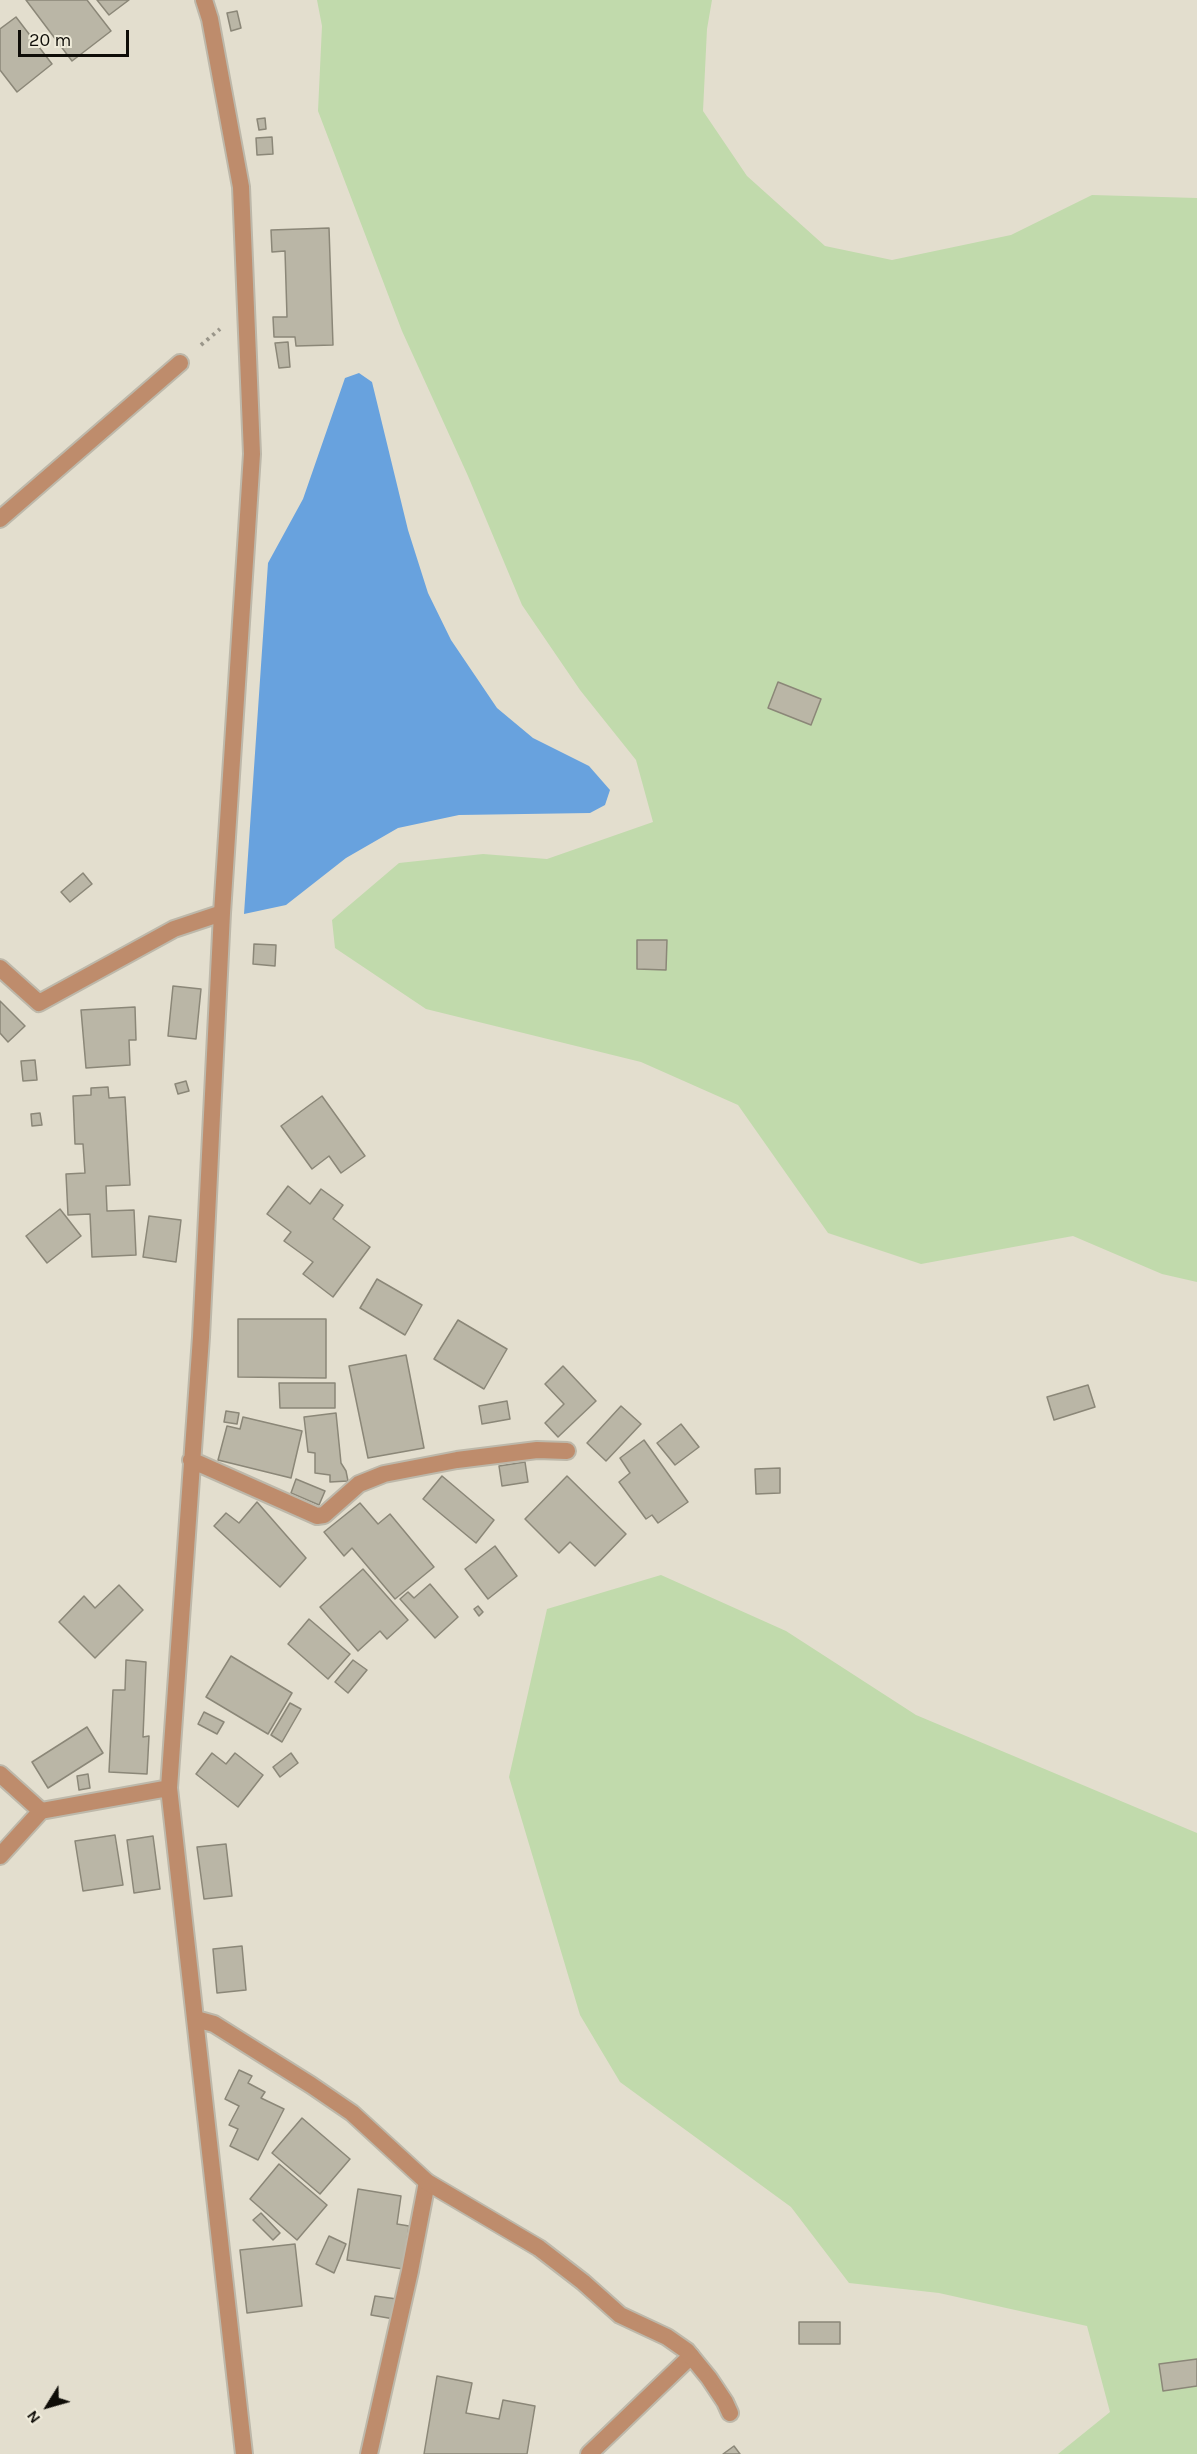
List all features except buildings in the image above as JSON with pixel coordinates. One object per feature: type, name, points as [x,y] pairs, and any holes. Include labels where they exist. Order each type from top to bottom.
[{"type":"street","points":[[204,0],[210,19],[241,187],[252,454],[222,913],[201,1337],[169,1788],[244,2454]]},
{"type":"street","points":[[0,519],[180,363]]},
{"type":"street","points":[[0,968],[39,1003],[174,929],[222,913]]},
{"type":"street","points":[[191,1460],[317,1516],[324,1515],[359,1484],[384,1474],[457,1460],[537,1450],[567,1451]]},
{"type":"street","points":[[0,1774],[41,1811]]},
{"type":"street","points":[[0,1856],[41,1811],[169,1788]]},
{"type":"street","points":[[195,2019],[214,2024],[311,2085],[352,2113],[427,2182],[539,2248],[583,2282],[620,2315],[667,2337],[691,2356],[725,2402],[730,2413]]},
{"type":"street","points":[[369,2454],[410,2271],[427,2182]]},
{"type":"street","points":[[589,2454],[691,2356]]},
{"type":"path","points":[[180,363],[246,307]]},
{"type":"green space","points":[[317,0],[712,0],[707,29],[703,111],[747,176],[825,246],[892,260],[1011,235],[1092,195],[1197,198],[1197,1282],[1162,1274],[1073,1236],[921,1264],[828,1233],[738,1105],[641,1062],[426,1009],[335,948],[332,920],[399,863],[483,854],[547,859],[653,822],[636,760],[580,690],[522,605],[468,476],[402,331],[318,111],[322,26]]},
{"type":"green space","points":[[661,1575],[786,1631],[916,1715],[1197,1833],[1197,2454],[1058,2454],[1110,2412],[1087,2326],[939,2293],[849,2283],[791,2207],[620,2082],[580,2015],[509,1777],[547,1609]]},
{"type":"water","points":[[359,373],[372,382],[408,530],[428,593],[451,640],[497,708],[533,738],[589,766],[610,790],[605,805],[590,813],[459,815],[398,828],[346,858],[286,905],[244,914],[268,563],[303,499],[345,378]]}]
